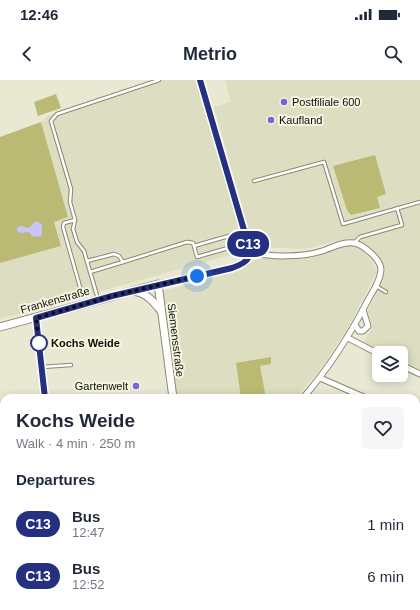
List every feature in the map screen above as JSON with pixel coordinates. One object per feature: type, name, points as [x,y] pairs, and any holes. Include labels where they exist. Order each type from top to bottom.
[{"type":"street","points":[[200,80],[250,251],[258,254],[293,256],[321,252],[339,245],[354,243],[370,253],[378,261],[381,268],[381,275],[348,338],[320,378],[306,394]]},
{"type":"street","name":"Frankenstraße","points":[[0,327],[158,284],[243,264],[246,262],[250,251]]},
{"type":"street","name":"Siemensstraße","points":[[158,284],[172,394]]},
{"type":"street","points":[[131,291],[140,292],[150,297],[162,312]]},
{"type":"street","points":[[355,325],[359,331],[366,330],[368,326],[363,310]]},
{"type":"street","points":[[36,318],[45,394]]},
{"type":"street","points":[[348,338],[372,350]]},
{"type":"street","points":[[408,368],[420,374]]},
{"type":"street","points":[[320,378],[357,394]]},
{"type":"lane","points":[[98,300],[84,251],[77,242],[75,236],[73,227],[75,220],[70,202],[71,189],[51,124],[52,118],[57,114],[159,80]]},
{"type":"lane","points":[[254,181],[324,162],[343,224],[420,202]]},
{"type":"lane","points":[[354,243],[360,237],[402,226],[397,208]]},
{"type":"lane","points":[[75,220],[64,223],[63,227],[82,294]]},
{"type":"lane","points":[[90,272],[186,242],[193,243],[194,246],[198,257],[235,246],[232,235],[194,246]]},
{"type":"lane","points":[[87,261],[114,254],[119,256],[123,262]]},
{"type":"lane","points":[[375,286],[386,292]]},
{"type":"lane","points":[[42,368],[71,365]]},
{"type":"shaded area","points":[[157,80],[197,80],[225,175],[224,176],[245,251],[0,319],[0,263],[61,246],[54,222],[68,217],[41,122],[47,116]]},
{"type":"shaded area","points":[[225,80],[420,80],[420,370],[408,364],[408,346],[372,346],[364,342],[373,327],[367,311],[383,282],[385,273],[384,266],[379,258],[363,244],[349,238],[304,249],[254,247],[214,107],[231,102]]},
{"type":"shaded area","points":[[56,94],[61,108],[38,116],[34,102]]},
{"type":"shaded area","points":[[41,122],[68,217],[54,222],[61,246],[0,263],[0,137]]},
{"type":"shaded area","points":[[375,155],[386,194],[377,197],[380,208],[351,215],[347,210],[333,166]]},
{"type":"shaded area","points":[[36,221],[42,224],[42,235],[38,237],[32,236],[29,232],[20,233],[17,231],[17,228],[20,226],[29,228]]},
{"type":"shaded area","points":[[351,245],[364,252],[373,263],[377,272],[346,331],[325,363],[299,394],[176,394],[163,291],[240,271],[254,260],[257,260],[260,255],[305,256]]},
{"type":"shaded area","points":[[271,357],[271,364],[260,366],[265,394],[240,394],[236,363]]},
{"type":"bus line","name":"C13","points":[[45,394],[36,318],[158,284],[232,268],[246,262],[250,256],[250,251],[200,80]]},
{"type":"place","name":"Postfiliale 600","points":[[284,102]]},
{"type":"place","name":"Kaufland","points":[[271,120]]},
{"type":"place","name":"Kochs Weide","points":[[39,343]]},
{"type":"place","name":"Gartenwelt","points":[[136,386]]},
{"type":"route","points":[[39,343],[36,318],[158,284],[197,276]]}]
